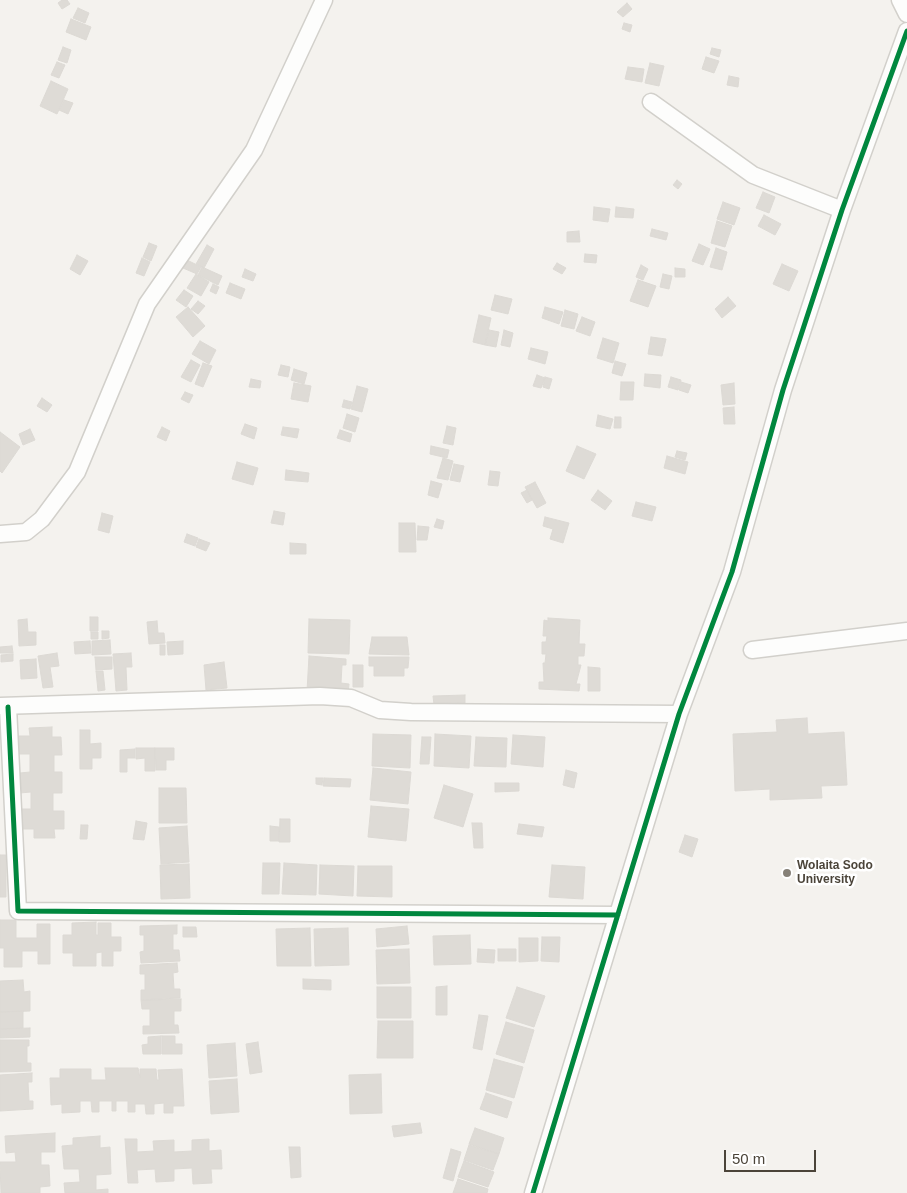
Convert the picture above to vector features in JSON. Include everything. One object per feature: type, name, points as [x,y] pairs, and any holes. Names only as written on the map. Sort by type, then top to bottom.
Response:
[{"type":"street","points":[[0,534],[26,532],[42,519],[77,472],[147,304],[254,150],[324,0]]},
{"type":"street","points":[[900,0],[907,14]]},
{"type":"street","points":[[532,1193],[679,714],[732,572],[784,390],[842,210],[907,31]]},
{"type":"street","points":[[651,102],[753,175],[842,210]]},
{"type":"street","points":[[752,650],[907,631]]},
{"type":"street","points":[[618,915],[18,910],[4,706],[320,696],[351,698],[380,710],[411,712],[679,714]]},
{"type":"building","points":[[62,0],[67,0],[70,4],[62,9],[58,3]]},
{"type":"building","points":[[627,3],[632,9],[623,17],[617,12]]},
{"type":"building","points":[[78,8],[89,13],[85,23],[73,18]]},
{"type":"building","points":[[71,19],[91,27],[86,40],[66,32]]},
{"type":"building","points":[[624,23],[632,25],[630,32],[622,29]]},
{"type":"building","points":[[63,47],[71,50],[67,63],[58,60]]},
{"type":"building","points":[[712,48],[721,50],[719,57],[710,54]]},
{"type":"building","points":[[706,57],[719,61],[714,73],[702,69]]},
{"type":"building","points":[[57,62],[65,65],[59,78],[51,75]]},
{"type":"building","points":[[650,63],[664,66],[659,86],[645,83]]},
{"type":"building","points":[[628,67],[644,69],[642,82],[625,79]]},
{"type":"building","points":[[729,76],[739,78],[738,87],[727,85]]},
{"type":"building","points":[[51,81],[68,89],[57,114],[40,106]]},
{"type":"building","points":[[64,100],[73,103],[68,114],[59,110]]},
{"type":"building","points":[[677,180],[682,184],[678,189],[673,185]]},
{"type":"building","points":[[763,192],[775,197],[769,213],[756,208]]},
{"type":"building","points":[[723,202],[740,208],[734,225],[717,219]]},
{"type":"building","points":[[594,207],[610,209],[608,222],[593,220]]},
{"type":"building","points":[[616,207],[634,209],[633,218],[615,217]]},
{"type":"building","points":[[764,215],[781,224],[775,235],[758,226]]},
{"type":"building","points":[[717,221],[732,226],[725,247],[711,243]]},
{"type":"building","points":[[652,229],[668,233],[666,240],[650,236]]},
{"type":"building","points":[[579,231],[580,242],[567,242],[567,232]]},
{"type":"building","points":[[149,243],[157,246],[151,261],[143,257]]},
{"type":"building","points":[[699,244],[710,249],[703,265],[692,261]]},
{"type":"building","points":[[207,245],[214,249],[204,268],[196,264]]},
{"type":"building","points":[[716,248],[727,252],[722,270],[710,267]]},
{"type":"building","points":[[585,254],[597,255],[596,263],[584,262]]},
{"type":"building","points":[[77,255],[88,261],[80,275],[70,269]]},
{"type":"building","points":[[142,258],[150,262],[144,276],[136,273]]},
{"type":"building","points":[[187,260],[201,267],[197,274],[183,268]]},
{"type":"building","points":[[557,263],[566,268],[562,274],[553,269]]},
{"type":"building","points":[[782,264],[798,271],[789,291],[773,284]]},
{"type":"building","points":[[641,265],[648,269],[643,280],[636,277]]},
{"type":"building","points":[[202,267],[222,276],[218,285],[198,275]]},
{"type":"building","points":[[675,268],[685,269],[685,277],[675,277]]},
{"type":"building","points":[[245,269],[256,274],[253,281],[242,277]]},
{"type":"building","points":[[196,274],[209,282],[201,296],[187,288]]},
{"type":"building","points":[[663,274],[672,276],[669,289],[660,287]]},
{"type":"building","points":[[638,280],[656,286],[648,307],[630,301]]},
{"type":"building","points":[[230,283],[245,289],[241,299],[226,293]]},
{"type":"building","points":[[213,284],[219,287],[216,294],[210,291]]},
{"type":"building","points":[[184,290],[193,296],[186,307],[176,300]]},
{"type":"building","points":[[495,295],[512,299],[508,314],[491,310]]},
{"type":"building","points":[[728,297],[736,306],[722,318],[715,309]]},
{"type":"building","points":[[198,301],[205,306],[198,314],[191,309]]},
{"type":"building","points":[[188,307],[205,326],[193,337],[176,317]]},
{"type":"building","points":[[545,307],[563,312],[559,324],[542,318]]},
{"type":"building","points":[[565,310],[578,314],[574,329],[561,326]]},
{"type":"building","points":[[479,315],[491,318],[485,345],[473,342]]},
{"type":"building","points":[[582,317],[595,322],[590,336],[576,331]]},
{"type":"building","points":[[489,330],[499,332],[496,347],[485,345]]},
{"type":"building","points":[[504,330],[513,333],[510,347],[501,345]]},
{"type":"building","points":[[651,337],[666,339],[662,356],[648,354]]},
{"type":"building","points":[[603,338],[619,343],[613,363],[597,358]]},
{"type":"building","points":[[200,341],[216,350],[209,364],[192,354]]},
{"type":"building","points":[[531,348],[548,352],[545,364],[528,359]]},
{"type":"building","points":[[191,360],[200,365],[191,382],[181,377]]},
{"type":"building","points":[[615,361],[626,364],[622,376],[612,373]]},
{"type":"building","points":[[203,363],[212,366],[203,387],[195,384]]},
{"type":"building","points":[[281,365],[290,367],[288,377],[278,375]]},
{"type":"building","points":[[294,369],[307,373],[304,384],[291,380]]},
{"type":"building","points":[[645,374],[661,375],[660,388],[644,386]]},
{"type":"building","points":[[537,375],[545,378],[541,388],[533,386]]},
{"type":"building","points":[[545,377],[552,379],[549,389],[543,387]]},
{"type":"building","points":[[671,377],[681,380],[678,390],[668,387]]},
{"type":"building","points":[[251,379],[261,381],[260,388],[249,387]]},
{"type":"building","points":[[621,382],[634,382],[633,400],[620,400]]},
{"type":"building","points":[[681,382],[691,385],[688,393],[679,390]]},
{"type":"building","points":[[294,383],[311,386],[308,402],[291,399]]},
{"type":"building","points":[[734,383],[735,404],[723,405],[721,385]]},
{"type":"building","points":[[357,386],[368,389],[362,412],[351,409]]},
{"type":"building","points":[[185,392],[193,395],[189,403],[181,399]]},
{"type":"building","points":[[42,398],[52,405],[47,412],[37,406]]},
{"type":"building","points":[[344,400],[352,402],[350,409],[342,407]]},
{"type":"building","points":[[734,407],[735,424],[724,424],[723,408]]},
{"type":"building","points":[[347,414],[359,418],[355,432],[343,428]]},
{"type":"building","points":[[598,415],[613,419],[610,429],[596,426]]},
{"type":"building","points":[[615,417],[621,417],[621,428],[614,428]]},
{"type":"building","points":[[245,424],[257,428],[254,439],[241,434]]},
{"type":"building","points":[[447,426],[456,428],[453,445],[443,443]]},
{"type":"building","points":[[162,427],[170,431],[166,441],[157,437]]},
{"type":"building","points":[[283,427],[299,429],[297,438],[281,435]]},
{"type":"building","points":[[30,429],[35,440],[23,445],[19,434]]},
{"type":"building","points":[[340,430],[352,434],[350,442],[337,438]]},
{"type":"building","points":[[0,432],[20,447],[2,473],[0,471]]},
{"type":"building","points":[[431,446],[449,450],[447,458],[430,454]]},
{"type":"building","points":[[577,446],[596,454],[584,479],[566,471]]},
{"type":"building","points":[[677,451],[687,453],[685,460],[675,457]]},
{"type":"building","points":[[667,456],[688,462],[685,474],[664,468]]},
{"type":"building","points":[[443,458],[453,461],[448,480],[437,478]]},
{"type":"building","points":[[237,462],[258,468],[253,485],[232,479]]},
{"type":"building","points":[[454,464],[464,466],[460,482],[450,480]]},
{"type":"building","points":[[286,470],[309,473],[308,482],[285,480]]},
{"type":"building","points":[[490,471],[500,472],[498,486],[488,485]]},
{"type":"building","points":[[431,481],[442,484],[438,498],[428,495]]},
{"type":"building","points":[[535,482],[546,503],[537,508],[525,487]]},
{"type":"building","points":[[527,490],[532,500],[527,503],[521,493]]},
{"type":"building","points":[[598,490],[612,501],[605,510],[591,500]]},
{"type":"building","points":[[636,502],[656,507],[652,521],[632,516]]},
{"type":"building","points":[[274,511],[285,513],[283,525],[271,523]]},
{"type":"building","points":[[102,513],[113,516],[109,533],[98,530]]},
{"type":"building","points":[[545,517],[569,523],[563,543],[550,539],[553,529],[543,526]]},
{"type":"building","points":[[437,519],[444,521],[442,529],[434,527]]},
{"type":"building","points":[[399,523],[415,523],[416,552],[399,552]]},
{"type":"building","points":[[418,526],[429,527],[427,540],[417,540]]},
{"type":"building","points":[[187,534],[198,538],[195,546],[184,542]]},
{"type":"building","points":[[199,539],[210,543],[206,551],[196,547]]},
{"type":"building","points":[[290,543],[306,544],[306,554],[290,554]]},
{"type":"building","points":[[90,617],[98,617],[98,631],[90,631]]},
{"type":"building","points":[[548,618],[580,620],[579,644],[585,644],[584,656],[578,656],[578,665],[581,665],[576,684],[580,684],[579,691],[539,689],[539,682],[544,682],[543,663],[545,663],[546,654],[542,654],[542,642],[546,642],[547,636],[543,636],[544,620],[548,621]]},
{"type":"building","points":[[27,619],[28,632],[36,632],[36,645],[19,646],[18,620]]},
{"type":"building","points":[[309,619],[350,620],[349,654],[308,653]]},
{"type":"building","points":[[157,621],[158,633],[164,633],[165,643],[149,644],[147,622]]},
{"type":"building","points":[[102,631],[109,631],[109,638],[102,639]]},
{"type":"building","points":[[91,632],[98,632],[98,639],[91,639]]},
{"type":"building","points":[[372,637],[407,637],[409,655],[369,654]]},
{"type":"building","points":[[110,640],[111,654],[92,655],[92,641]]},
{"type":"building","points":[[90,641],[91,653],[75,654],[74,642]]},
{"type":"building","points":[[183,641],[183,654],[168,655],[167,642]]},
{"type":"building","points":[[160,645],[165,645],[165,655],[160,655]]},
{"type":"building","points":[[12,646],[13,653],[0,653],[0,647]]},
{"type":"building","points":[[57,653],[59,666],[50,667],[53,687],[43,688],[38,656]]},
{"type":"building","points":[[131,653],[132,667],[126,667],[127,690],[116,691],[113,654]]},
{"type":"building","points":[[13,654],[13,661],[1,662],[1,655]]},
{"type":"building","points":[[309,656],[346,659],[346,665],[342,665],[341,683],[349,684],[348,694],[307,691]]},
{"type":"building","points":[[95,657],[112,657],[112,669],[96,670]]},
{"type":"building","points":[[369,657],[409,657],[408,668],[404,668],[404,676],[374,676],[374,666],[369,666]]},
{"type":"building","points":[[36,659],[37,678],[21,679],[20,660]]},
{"type":"building","points":[[224,662],[227,688],[206,690],[204,665]]},
{"type":"building","points":[[353,665],[363,665],[363,687],[353,687]]},
{"type":"building","points":[[588,667],[600,668],[600,691],[588,691]]},
{"type":"building","points":[[96,671],[103,671],[105,690],[98,691]]},
{"type":"building","points":[[465,695],[465,703],[434,705],[433,696]]},
{"type":"building","points":[[807,718],[808,734],[844,732],[847,785],[821,786],[822,798],[770,800],[770,789],[735,791],[733,734],[777,732],[776,720]]},
{"type":"building","points":[[52,727],[52,737],[61,737],[62,755],[54,755],[54,772],[62,772],[62,793],[53,793],[53,811],[64,811],[64,829],[54,829],[55,838],[34,838],[34,829],[22,829],[21,809],[31,809],[31,792],[20,793],[20,773],[30,772],[30,754],[18,754],[17,736],[30,736],[29,728]]},
{"type":"building","points":[[80,730],[90,730],[90,744],[101,743],[101,758],[92,758],[92,769],[80,769]]},
{"type":"building","points":[[373,734],[411,735],[410,768],[372,766]]},
{"type":"building","points":[[435,734],[471,736],[469,768],[434,766]]},
{"type":"building","points":[[513,735],[545,737],[543,767],[511,764]]},
{"type":"building","points":[[422,737],[431,737],[429,764],[420,764]]},
{"type":"building","points":[[476,737],[507,738],[506,767],[474,766]]},
{"type":"building","points":[[136,748],[155,748],[155,771],[145,771],[145,758],[136,759]]},
{"type":"building","points":[[155,748],[174,748],[174,760],[166,760],[166,770],[156,770]]},
{"type":"building","points":[[135,749],[135,758],[127,758],[127,772],[120,772],[120,750]]},
{"type":"building","points":[[373,768],[411,772],[408,804],[370,800]]},
{"type":"building","points":[[566,770],[577,773],[574,788],[563,785]]},
{"type":"building","points":[[316,778],[323,778],[322,785],[316,784]]},
{"type":"building","points":[[324,778],[351,779],[350,787],[323,786]]},
{"type":"building","points":[[495,783],[519,783],[519,791],[495,792]]},
{"type":"building","points":[[444,785],[473,794],[463,827],[434,818]]},
{"type":"building","points":[[159,788],[186,788],[187,823],[159,823]]},
{"type":"building","points":[[371,806],[409,809],[406,841],[368,837]]},
{"type":"building","points":[[280,819],[290,819],[290,842],[279,842]]},
{"type":"building","points":[[136,821],[147,823],[144,840],[133,839]]},
{"type":"building","points":[[472,823],[482,823],[483,848],[474,848]]},
{"type":"building","points":[[519,824],[544,827],[542,837],[517,834]]},
{"type":"building","points":[[81,825],[88,825],[87,839],[80,839]]},
{"type":"building","points":[[187,826],[189,862],[161,864],[159,828]]},
{"type":"building","points":[[270,826],[279,827],[279,841],[270,841]]},
{"type":"building","points":[[685,835],[698,839],[692,857],[679,852]]},
{"type":"building","points":[[0,855],[6,855],[6,897],[0,897]]},
{"type":"building","points":[[263,863],[280,863],[279,894],[262,894]]},
{"type":"building","points":[[284,863],[317,865],[316,895],[282,894]]},
{"type":"building","points":[[189,864],[190,898],[161,899],[160,865]]},
{"type":"building","points":[[320,865],[354,866],[353,896],[319,894]]},
{"type":"building","points":[[552,865],[585,867],[583,899],[549,897]]},
{"type":"building","points":[[358,866],[392,866],[392,897],[357,896]]},
{"type":"building","points":[[0,920],[16,920],[16,938],[37,938],[37,924],[50,924],[50,964],[38,964],[38,951],[22,951],[22,967],[4,967],[4,948],[0,948]]},
{"type":"building","points":[[96,922],[96,935],[98,935],[98,923],[111,923],[111,937],[121,937],[121,951],[113,951],[113,966],[102,966],[102,952],[96,953],[96,966],[73,966],[73,953],[63,953],[63,935],[72,935],[72,923]]},
{"type":"building","points":[[177,925],[177,934],[173,934],[173,950],[179,950],[180,961],[141,963],[140,952],[144,951],[144,935],[140,935],[140,926]]},
{"type":"building","points":[[407,926],[409,944],[377,947],[376,929]]},
{"type":"building","points":[[183,927],[196,927],[197,937],[183,937]]},
{"type":"building","points":[[310,928],[311,966],[277,966],[276,929]]},
{"type":"building","points":[[348,928],[349,965],[315,966],[314,929]]},
{"type":"building","points":[[470,935],[471,964],[434,965],[433,936]]},
{"type":"building","points":[[542,937],[560,937],[559,962],[541,961]]},
{"type":"building","points":[[519,938],[538,938],[538,961],[519,962]]},
{"type":"building","points":[[409,949],[410,983],[377,984],[376,950]]},
{"type":"building","points":[[478,949],[495,950],[494,963],[477,962]]},
{"type":"building","points":[[498,949],[516,949],[516,961],[498,961]]},
{"type":"building","points":[[177,963],[178,972],[173,973],[174,989],[180,989],[180,998],[141,1000],[141,990],[145,990],[145,974],[140,974],[140,965]]},
{"type":"building","points":[[303,979],[331,980],[331,990],[303,989]]},
{"type":"building","points":[[23,980],[24,992],[30,991],[30,1011],[0,1012],[0,981]]},
{"type":"building","points":[[447,986],[447,1015],[436,1015],[436,987]]},
{"type":"building","points":[[377,987],[411,987],[411,1018],[377,1018]]},
{"type":"building","points":[[517,987],[545,996],[534,1027],[506,1018]]},
{"type":"building","points":[[181,999],[181,1011],[174,1011],[174,1025],[178,1025],[179,1033],[143,1034],[143,1026],[150,1026],[150,1009],[142,1009],[141,1000]]},
{"type":"building","points":[[23,1011],[23,1028],[0,1029],[0,1012]]},
{"type":"building","points":[[479,1015],[488,1016],[482,1050],[473,1048]]},
{"type":"building","points":[[378,1021],[413,1021],[413,1058],[377,1058]]},
{"type":"building","points":[[506,1022],[534,1030],[524,1063],[496,1054]]},
{"type":"building","points":[[30,1028],[30,1037],[0,1038],[0,1029]]},
{"type":"building","points":[[161,1036],[161,1054],[143,1054],[142,1045],[148,1044],[148,1037]]},
{"type":"building","points":[[162,1036],[175,1036],[175,1044],[182,1044],[182,1054],[162,1054]]},
{"type":"building","points":[[0,1040],[29,1040],[27,1063],[31,1063],[31,1071],[0,1072]]},
{"type":"building","points":[[258,1042],[262,1072],[250,1074],[246,1044]]},
{"type":"building","points":[[235,1043],[237,1076],[209,1078],[207,1045]]},
{"type":"building","points":[[494,1059],[523,1067],[514,1098],[486,1090]]},
{"type":"building","points":[[105,1068],[138,1068],[140,1078],[140,1069],[156,1069],[157,1080],[159,1080],[158,1070],[182,1069],[184,1106],[173,1106],[173,1113],[164,1113],[164,1103],[154,1104],[154,1114],[146,1114],[145,1104],[135,1104],[135,1112],[128,1112],[128,1101],[116,1101],[116,1111],[112,1111],[112,1101],[99,1101],[99,1112],[92,1112],[91,1101],[80,1101],[80,1112],[62,1113],[62,1104],[51,1105],[50,1078],[60,1078],[60,1069],[91,1069],[91,1080],[106,1080]]},
{"type":"building","points":[[32,1073],[32,1082],[28,1082],[29,1101],[33,1101],[33,1109],[0,1111],[0,1075]]},
{"type":"building","points":[[381,1074],[382,1113],[350,1114],[349,1075]]},
{"type":"building","points":[[237,1079],[239,1112],[211,1114],[209,1081]]},
{"type":"building","points":[[486,1093],[512,1102],[507,1118],[480,1109]]},
{"type":"building","points":[[420,1123],[422,1133],[394,1137],[392,1126]]},
{"type":"building","points":[[475,1128],[504,1138],[499,1154],[469,1144]]},
{"type":"building","points":[[55,1133],[55,1152],[41,1152],[41,1165],[49,1165],[50,1186],[40,1187],[40,1193],[1,1193],[0,1162],[16,1162],[15,1152],[6,1153],[5,1136]]},
{"type":"building","points":[[100,1136],[100,1148],[110,1147],[111,1174],[96,1175],[96,1190],[108,1189],[108,1193],[65,1193],[64,1183],[80,1182],[79,1169],[64,1169],[62,1146],[73,1145],[73,1138]]},
{"type":"building","points":[[125,1139],[137,1139],[137,1152],[154,1151],[153,1141],[174,1140],[174,1152],[192,1151],[192,1140],[209,1139],[209,1151],[221,1150],[222,1169],[211,1169],[212,1183],[193,1184],[192,1168],[174,1169],[174,1181],[156,1182],[155,1169],[137,1170],[138,1183],[128,1183]]},
{"type":"building","points":[[469,1145],[499,1154],[493,1170],[464,1160]]},
{"type":"building","points":[[289,1147],[300,1147],[301,1177],[291,1178]]},
{"type":"building","points":[[451,1149],[461,1152],[453,1181],[443,1178]]},
{"type":"building","points":[[464,1161],[494,1172],[488,1187],[458,1177]]},
{"type":"building","points":[[458,1179],[488,1189],[487,1193],[453,1193]]},
{"type":"cycle path","points":[[533,1193],[679,714],[732,572],[783,390],[842,210],[907,31]]},
{"type":"cycle path","points":[[8,707],[18,911],[618,915]]},
{"type":"place","name":"Wolaita Sodo University","points":[[787,873]]}]
